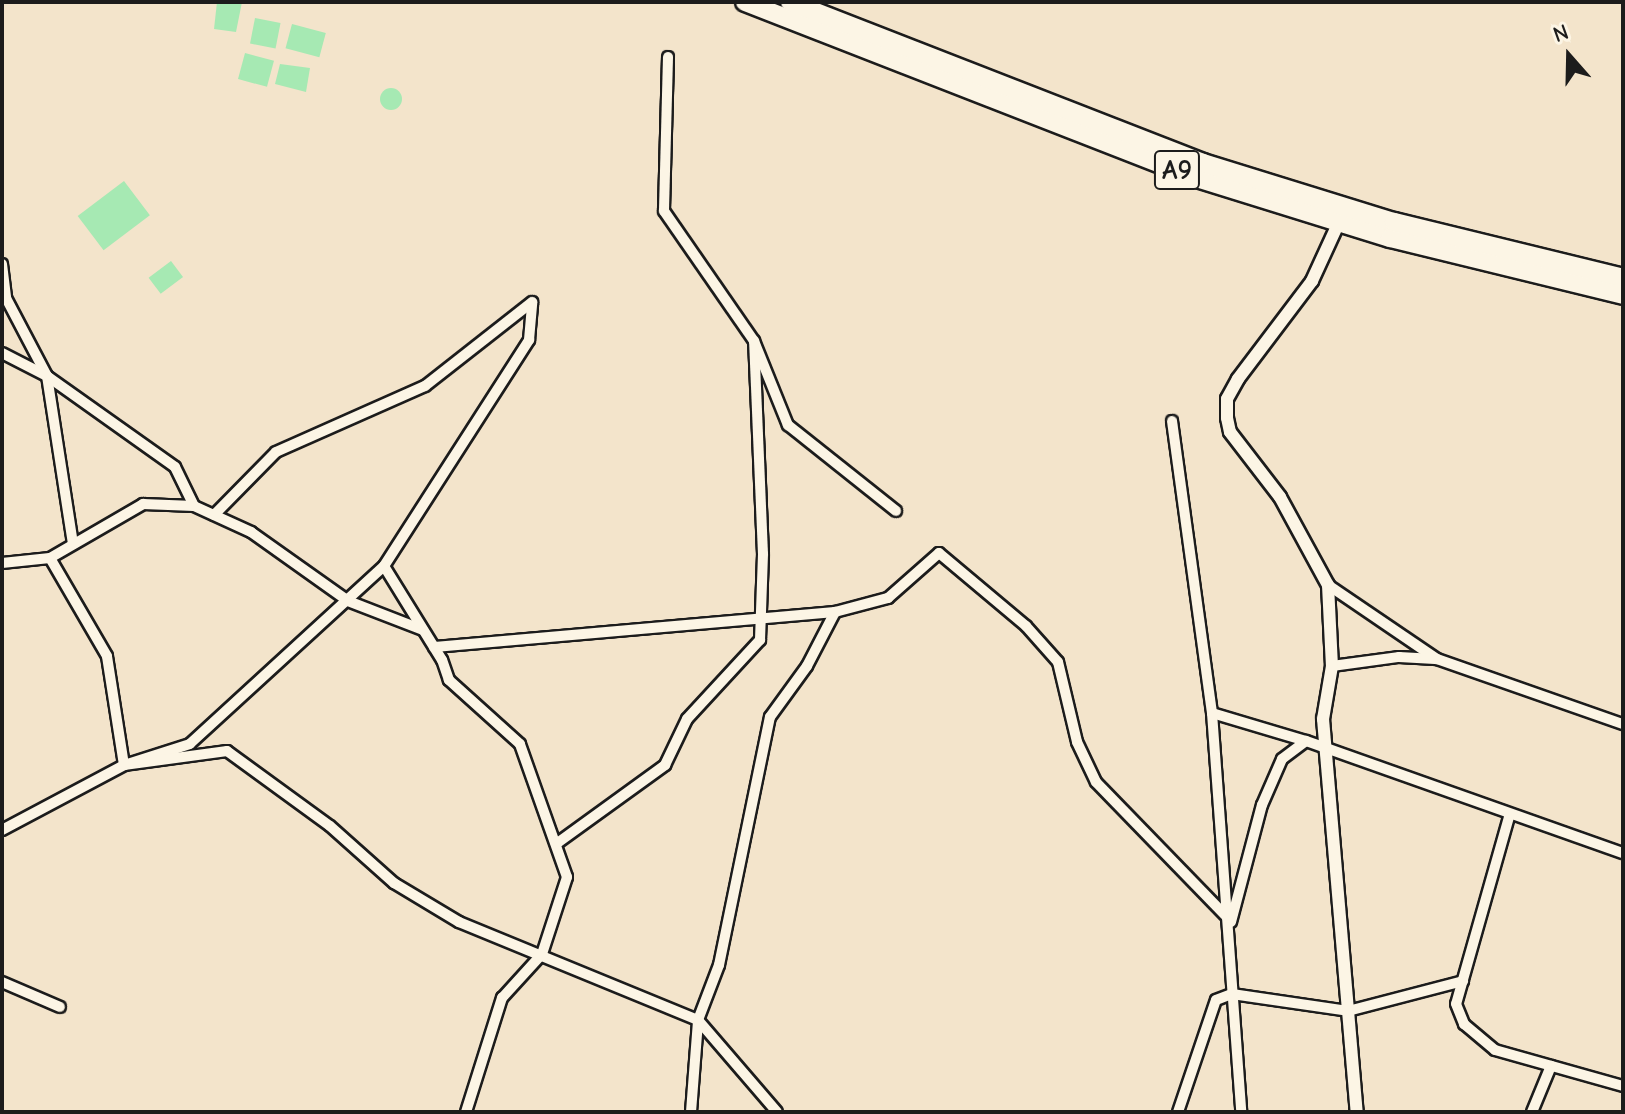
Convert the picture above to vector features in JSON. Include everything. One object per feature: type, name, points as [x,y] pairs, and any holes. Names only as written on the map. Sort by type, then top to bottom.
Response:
[{"type":"highway","name":"A9","points":[[745,2],[1197,178],[1339,222],[1623,295]]},
{"type":"highway","name":"A9","points":[[790,2],[1203,163],[1394,222],[1623,278]]},
{"type":"street","points":[[668,57],[664,211],[754,341],[788,425],[896,511]]},
{"type":"street","points":[[1339,222],[1312,281],[1238,379],[1227,399],[1227,418],[1230,432],[1280,497],[1328,585],[1332,666],[1323,719],[1357,1112]]},
{"type":"street","points":[[2,264],[6,298],[47,376],[73,544]]},
{"type":"street","points":[[2,830],[124,765],[190,744],[384,566],[529,340],[532,302],[425,386],[276,452],[214,515]]},
{"type":"street","points":[[556,844],[665,765],[687,719],[760,640],[763,554],[754,341]]},
{"type":"street","points":[[2,353],[47,376],[175,467],[194,506]]},
{"type":"street","points":[[1172,421],[1212,713],[1241,1112]]},
{"type":"street","points":[[2,563],[50,558],[143,504],[194,506],[251,532],[348,601],[423,630]]},
{"type":"street","points":[[434,647],[835,612],[888,598],[945,553],[1058,662],[1077,742],[1096,782],[1228,923]]},
{"type":"street","points":[[50,558],[107,656],[124,765]]},
{"type":"street","points":[[384,566],[434,647],[449,680],[520,744],[567,877],[542,954],[502,998],[466,1112]]},
{"type":"street","points":[[1328,585],[1437,659],[1623,724]]},
{"type":"street","points":[[691,1112],[698,1020],[719,965],[770,717],[807,666],[835,612]]},
{"type":"street","points":[[1332,666],[1381,658],[1437,659]]},
{"type":"street","points":[[1212,713],[1306,741],[1509,817],[1623,853]]},
{"type":"street","points":[[1228,923],[1262,805],[1282,759],[1306,741]]},
{"type":"street","points":[[124,765],[227,751],[330,826],[394,883],[459,922],[698,1020],[777,1112]]},
{"type":"street","points":[[1509,817],[1456,1004],[1473,1036],[1495,1050],[1623,1086]]},
{"type":"street","points":[[1178,1112],[1209,1009],[1232,994],[1348,1011],[1463,981]]},
{"type":"street","points":[[2,982],[60,1007]]},
{"type":"street","points":[[1532,1112],[1551,1066]]},
{"type":"green space","points":[[217,2],[242,2],[236,32],[214,29]]},
{"type":"green space","points":[[255,18],[281,23],[276,48],[250,44]]},
{"type":"green space","points":[[292,24],[326,33],[319,57],[286,48]]},
{"type":"green space","points":[[245,53],[274,61],[267,87],[238,79]]},
{"type":"green space","points":[[280,64],[310,68],[306,92],[275,84]]},
{"type":"green space","points":[[387,88],[395,88],[402,99],[395,110],[387,110],[380,103],[380,95]]},
{"type":"green space","points":[[124,181],[150,215],[104,250],[78,216]]},
{"type":"green space","points":[[171,261],[183,277],[161,294],[149,278]]}]
